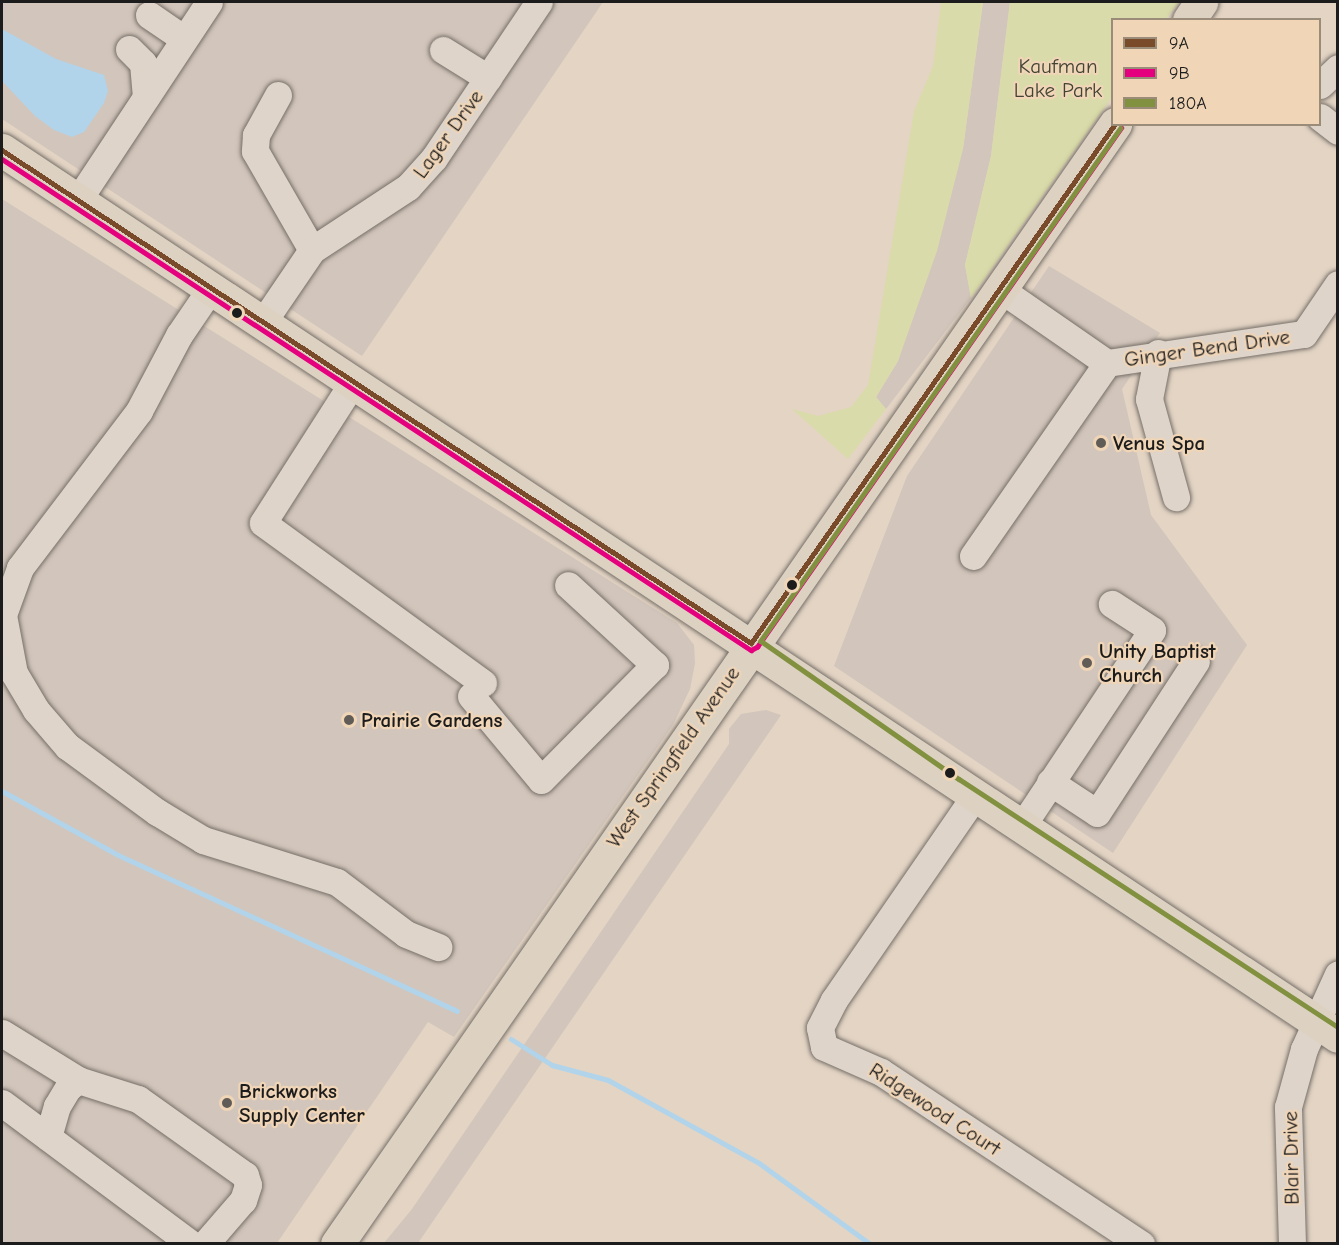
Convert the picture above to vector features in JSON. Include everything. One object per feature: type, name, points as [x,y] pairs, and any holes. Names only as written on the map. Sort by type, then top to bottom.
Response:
[{"type":"main road","name":"West Springfield Avenue","points":[[338,1244],[752,644],[1114,126]]},
{"type":"main road","points":[[2,150],[752,644],[974,797],[1022,826],[1326,1028]]},
{"type":"street","points":[[78,200],[209,2]]},
{"type":"street","name":"Lager Drive","points":[[263,322],[312,250],[408,188],[434,158],[539,2]]},
{"type":"street","points":[[149,15],[184,39]]},
{"type":"street","points":[[129,49],[142,63],[146,97]]},
{"type":"street","points":[[443,50],[488,78]]},
{"type":"street","points":[[1321,84],[1338,68]]},
{"type":"street","points":[[278,95],[256,135],[255,151],[312,250]]},
{"type":"street","points":[[1321,118],[1338,131]]},
{"type":"street","name":"Ginger Bend Drive","points":[[1000,289],[1107,363],[1158,353],[1304,334],[1338,284]]},
{"type":"street","points":[[211,288],[179,335],[139,411],[11,561],[3,615],[14,673],[36,710],[67,746],[203,840],[337,882],[406,934],[438,947]]},
{"type":"street","points":[[1158,353],[1149,399],[1176,497]]},
{"type":"street","points":[[973,556],[1107,363]]},
{"type":"street","points":[[353,382],[263,523],[477,689],[541,780],[656,665],[568,585]]},
{"type":"street","points":[[1022,826],[1152,630],[1112,604]]},
{"type":"street","points":[[1050,782],[1097,813],[1196,661]]},
{"type":"street","name":"Ridgewood Court","points":[[974,797],[834,1000],[820,1028],[824,1047],[881,1072],[1141,1244]]},
{"type":"street","name":"Blair Drive","points":[[1292,1244],[1287,1116],[1326,1028],[1338,974]]},
{"type":"street","points":[[2,1033],[78,1080],[138,1099],[245,1175],[249,1185],[243,1200],[205,1244]]},
{"type":"street","points":[[48,1137],[57,1106],[68,1088],[78,1080]]},
{"type":"street","points":[[2,1103],[191,1244]]},
{"type":"shaded area","points":[[2,2],[603,2],[362,356],[2,119]]},
{"type":"shaded area","points":[[983,2],[1010,2],[991,156],[965,265],[971,298],[886,409],[876,397],[898,361],[963,148]]},
{"type":"shaded area","points":[[2,199],[677,623],[694,645],[695,663],[690,689],[673,725],[454,1037],[428,1022],[277,1243],[2,1243]]},
{"type":"shaded area","points":[[1049,266],[1160,333],[1122,389],[1151,515],[1247,645],[1113,853],[834,666],[907,476]]},
{"type":"shaded area","points":[[766,710],[781,715],[418,1243],[384,1243],[412,1209],[729,744],[729,729],[741,714]]},
{"type":"green space","points":[[941,2],[983,2],[963,149],[937,251],[898,361],[876,397],[886,409],[848,459],[792,409],[818,416],[851,407],[868,385],[914,111],[933,66]]},
{"type":"green space","name":"Kaufman Lake Park","points":[[1010,2],[1179,2],[1167,18],[1111,18],[1111,98],[971,298],[965,265],[991,156]]},
{"type":"water","points":[[2,29],[56,59],[104,75],[108,91],[104,103],[84,132],[72,137],[54,130],[35,116],[2,81]]},
{"type":"waterway","points":[[2,791],[118,855],[457,1011]]},
{"type":"waterway","points":[[511,1039],[552,1065],[608,1080],[759,1163],[870,1244]]},
{"type":"transit line","name":"9A","points":[[2,150],[751,643],[1114,126]]},
{"type":"transit line","name":"9B","points":[[2,159],[751,650],[757,647],[1121,128]]},
{"type":"transit line","name":"180A","points":[[1121,128],[761,641],[959,779],[1338,1027]]},
{"type":"place","name":"Venus Spa","points":[[1101,443]]},
{"type":"place","name":"Unity Baptist Church","points":[[1087,663]]},
{"type":"place","name":"Prairie Gardens","points":[[349,720]]},
{"type":"place","name":"Brickworks Supply Center","points":[[227,1103]]}]
